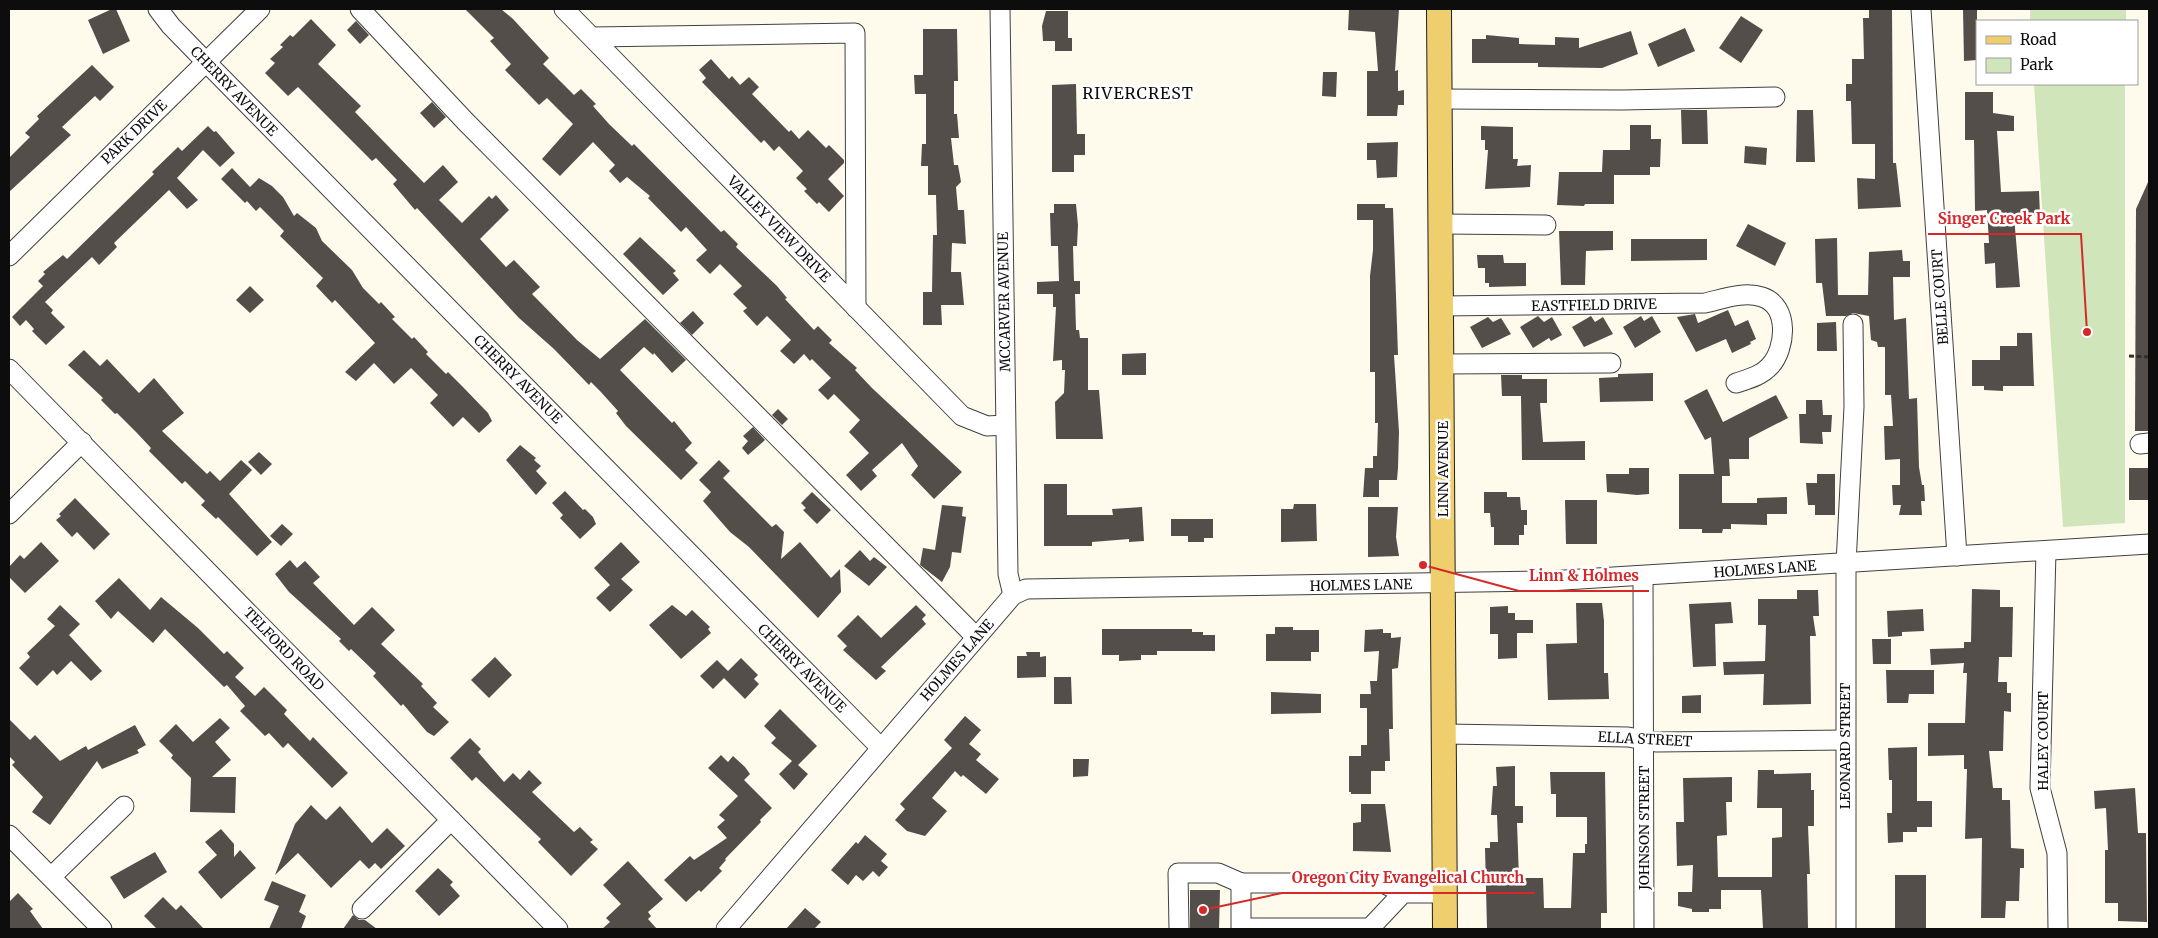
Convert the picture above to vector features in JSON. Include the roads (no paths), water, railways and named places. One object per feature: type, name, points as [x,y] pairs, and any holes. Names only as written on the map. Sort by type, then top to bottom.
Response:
[{"type":"main road","name":"LINN AVENUE","points":[[1439,9],[1443,364],[1445,929]]},
{"type":"street","name":"CHERRY AVENUE","points":[[158,9],[171,26],[206,62],[881,748]]},
{"type":"street","name":"PARK DRIVE","points":[[9,256],[260,9]]},
{"type":"street","points":[[360,9],[465,121],[976,637]]},
{"type":"street","name":"VALLEY VIEW DRIVE","points":[[564,9],[962,416],[987,426],[1005,425]]},
{"type":"street","name":"MCCARVER AVENUE","points":[[1000,9],[1008,574],[1013,595]]},
{"type":"street","name":"BELLE COURT","points":[[1921,9],[1957,556]]},
{"type":"street","points":[[592,37],[856,33],[856,308]]},
{"type":"street","points":[[1440,99],[1631,100],[1775,97]]},
{"type":"street","points":[[1441,224],[1546,225]]},
{"type":"street","name":"EASTFIELD DRIVE","points":[[1442,306],[1705,303],[1745,289],[1764,297],[1777,308],[1783,330],[1780,351],[1770,366],[1758,376],[1736,383]]},
{"type":"street","name":"LEONARD STREET","points":[[1846,929],[1846,564],[1853,416],[1853,324]]},
{"type":"street","points":[[1443,364],[1611,363]]},
{"type":"street","name":"TELFORD ROAD","points":[[9,369],[451,820],[550,927]]},
{"type":"street","points":[[9,514],[82,442]]},
{"type":"street","name":"HOLMES LANE","points":[[726,929],[1013,595],[1026,589],[1444,584],[1643,577],[2149,544]]},
{"type":"street","name":"HALEY COURT","points":[[2046,551],[2040,788],[2057,853],[2058,929]]},
{"type":"street","name":"JOHNSON STREET","points":[[1643,577],[1644,929]]},
{"type":"street","name":"ELLA STREET","points":[[1444,734],[1628,737],[1656,742],[1845,740]]},
{"type":"street","points":[[51,877],[124,806]]},
{"type":"street","points":[[362,909],[451,820]]},
{"type":"street","points":[[9,835],[102,929]]},
{"type":"street","points":[[1179,929],[1178,874],[1218,874],[1241,883],[1384,883],[1403,894],[1445,894]]},
{"type":"street","points":[[1241,883],[1241,928],[1370,928],[1403,894]]},
{"type":"place","name":"Singer Creek Park","points":[[2087,332]]},
{"type":"place","name":"Linn & Holmes","points":[[1423,565]]},
{"type":"place","name":"Oregon City Evangelical Church","points":[[1203,910]]},
{"type":"district","name":"RIVERCREST","points":[[1138,93]]}]
